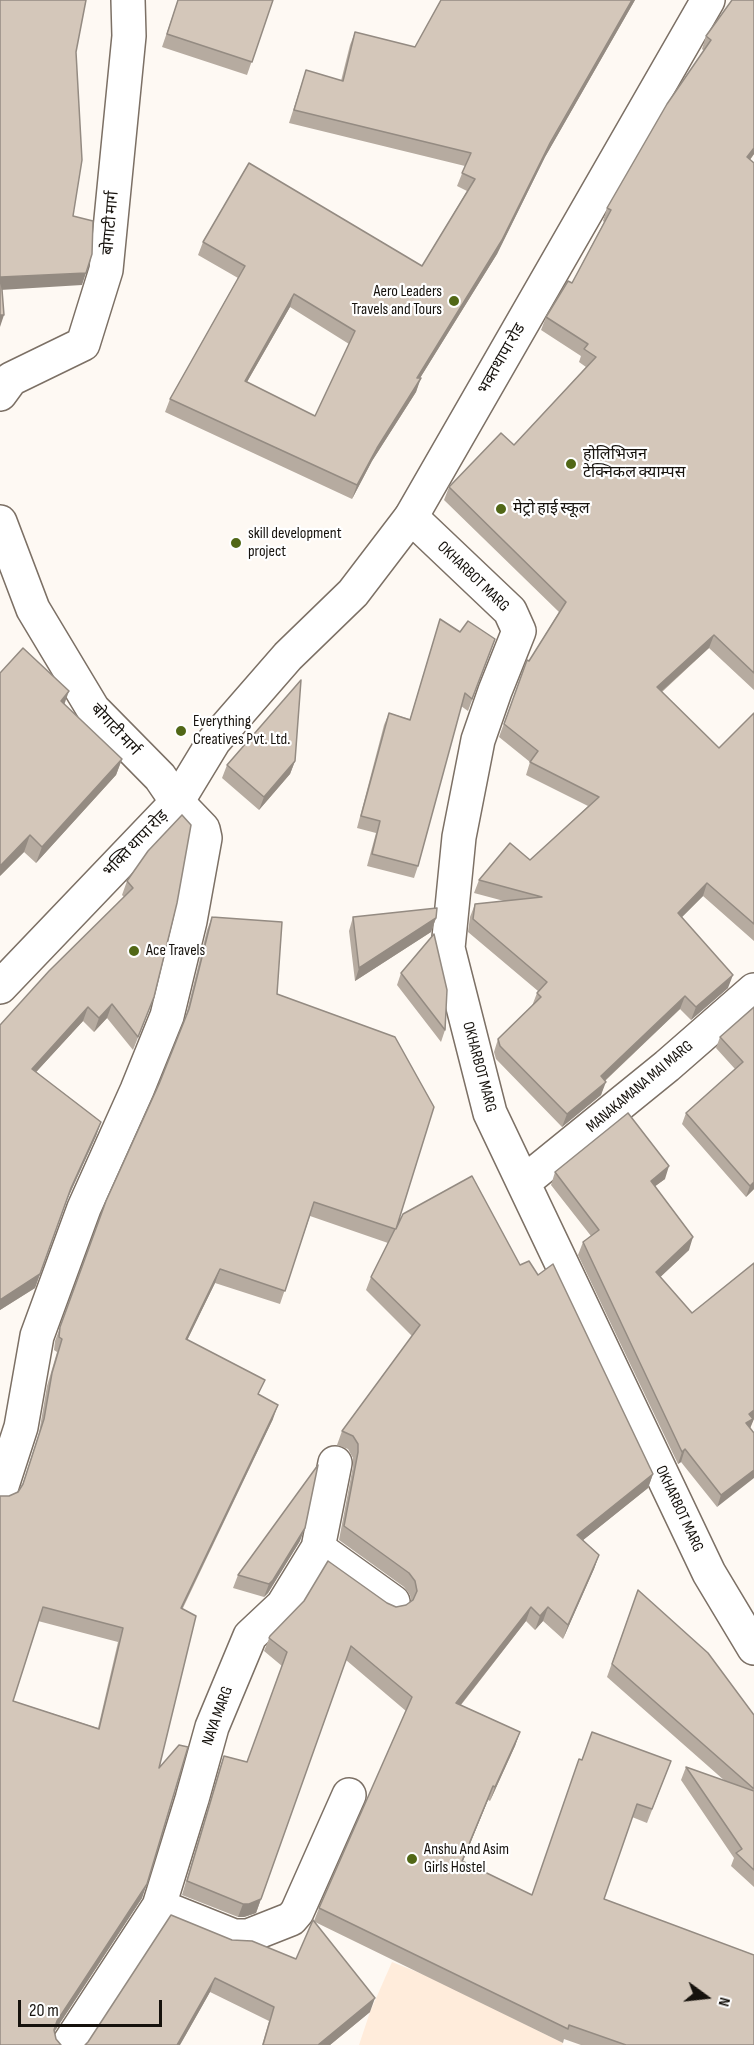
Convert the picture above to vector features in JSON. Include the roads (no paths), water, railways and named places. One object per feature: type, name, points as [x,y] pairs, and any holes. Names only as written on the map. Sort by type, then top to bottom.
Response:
[{"type":"street","name":"बोगाटी मार्ग","points":[[0,394],[11,379],[83,344],[106,270],[129,36],[128,0]]},
{"type":"street","name":"भक्तथापा रोड","points":[[259,690],[288,656],[353,593],[411,517],[708,0]]},
{"type":"street","name":"OKHARBOT MARG","points":[[411,517],[510,611],[519,631],[478,740],[459,837],[448,948],[490,1113],[709,1573],[754,1648]]},
{"type":"street","name":"बोगाटी मार्ग","points":[[0,522],[33,609],[93,709],[160,777],[177,802],[203,829],[205,838],[190,921],[167,1016],[138,1090],[84,1208],[37,1336],[21,1427],[0,1492]]},
{"type":"street","name":"भक्ति थापा रोड़","points":[[0,987],[177,802],[214,741],[259,690]]},
{"type":"street","name":"MANAKAMANA MAI MARG","points":[[524,1182],[667,1066],[754,990]]},
{"type":"street","name":"NAYA MARG","points":[[68,2045],[159,1906],[212,1726],[250,1636],[283,1605],[318,1548],[336,1462]]},
{"type":"street","points":[[318,1548],[393,1602]]},
{"type":"street","points":[[159,1906],[234,1936],[248,1936],[291,1919],[297,1912],[349,1795]]},
{"type":"place","name":"Aero Leaders Travels and Tours","points":[[454,301]]},
{"type":"place","name":"होलिभिजन टेक्निकल क्याम्पस","points":[[571,464]]},
{"type":"place","name":"मेट्रो हाई स्कूल","points":[[501,509]]},
{"type":"place","name":"skill development project","points":[[236,543]]},
{"type":"place","name":"Everything Creatives Pvt. Ltd.","points":[[181,731]]},
{"type":"place","name":"Ace Travels","points":[[134,951]]},
{"type":"place","name":"Anshu And Asim Girls Hostel","points":[[412,1859]]}]
